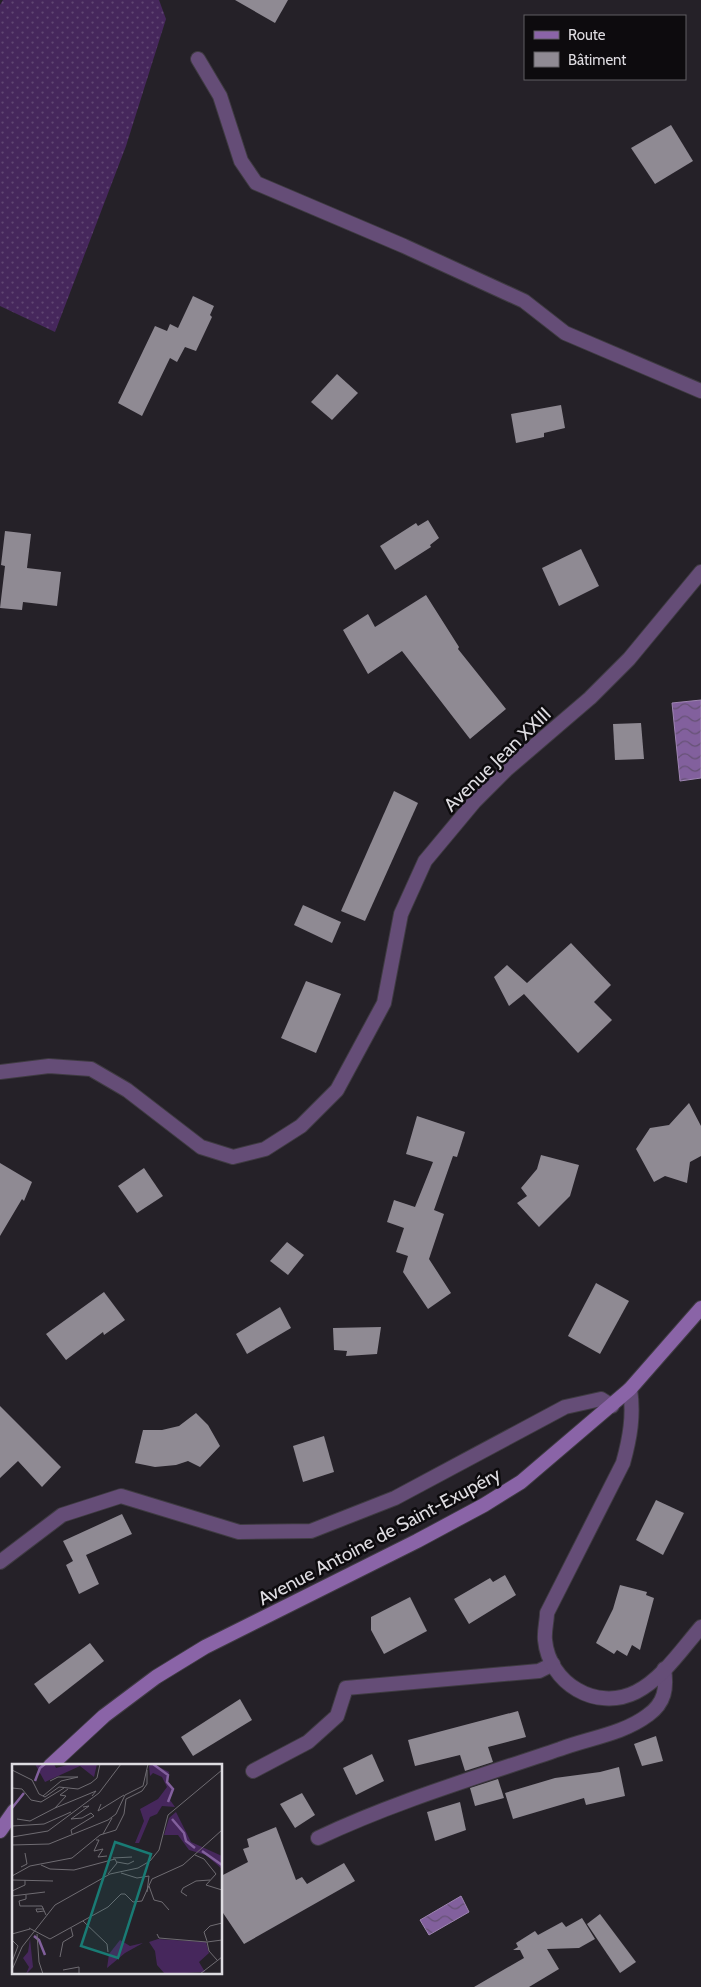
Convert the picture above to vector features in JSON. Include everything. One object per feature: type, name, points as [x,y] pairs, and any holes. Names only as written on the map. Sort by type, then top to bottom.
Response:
[{"type":"main road","name":"Avenue Antoine de Saint-Exupéry","points":[[52,1764],[104,1716],[156,1677],[205,1647],[484,1505],[521,1482],[630,1389],[701,1308]]},
{"type":"main road","points":[[0,1831],[12,1814]]},
{"type":"street","points":[[198,59],[220,96],[242,161],[256,183],[404,246],[524,301],[565,334],[701,390]]},
{"type":"street","name":"Avenue Jean XXIII","points":[[0,1072],[49,1066],[91,1069],[127,1090],[201,1147],[233,1158],[265,1149],[301,1126],[337,1090],[384,1003],[401,914],[425,861],[474,801],[506,770],[590,698],[630,659],[701,572]]},
{"type":"street","points":[[630,1389],[632,1405],[630,1441],[623,1463],[547,1613],[545,1639],[553,1664],[568,1684],[585,1695],[622,1698],[637,1691],[664,1669],[701,1627]]},
{"type":"street","points":[[0,1562],[62,1515],[120,1496],[239,1532],[311,1531],[394,1498],[565,1407],[601,1399],[612,1406]]},
{"type":"street","points":[[253,1771],[308,1742],[337,1716],[346,1688],[538,1671],[553,1664]]},
{"type":"street","points":[[318,1838],[379,1810],[585,1740],[620,1731],[648,1715],[664,1700],[666,1683],[664,1669]]},
{"type":"shaded area","points":[[3,0],[159,0],[166,19],[126,146],[55,332],[0,306],[0,5]]},
{"type":"water","points":[[701,700],[701,778],[680,781],[672,703]]},
{"type":"water","points":[[461,1896],[469,1912],[429,1935],[420,1920]]},
{"type":"building","points":[[235,0],[288,0],[275,23]]},
{"type":"building","points":[[671,125],[693,161],[655,184],[631,148]]},
{"type":"building","points":[[193,296],[214,306],[210,315],[212,317],[196,351],[185,347],[177,362],[170,358],[142,416],[118,403],[155,326],[167,331],[170,324],[178,328]]},
{"type":"building","points":[[337,374],[358,393],[332,420],[311,402]]},
{"type":"building","points":[[561,405],[565,428],[544,433],[544,437],[516,443],[511,414]]},
{"type":"building","points":[[428,520],[439,538],[430,545],[431,547],[395,570],[380,546],[416,523],[418,526]]},
{"type":"building","points":[[5,531],[31,534],[27,568],[61,572],[57,606],[23,602],[22,610],[0,608],[5,566],[1,565]]},
{"type":"building","points":[[581,549],[599,586],[559,606],[542,568]]},
{"type":"building","points":[[426,595],[459,647],[458,649],[506,709],[470,739],[402,651],[368,674],[343,630],[368,614],[375,627]]},
{"type":"building","points":[[641,723],[644,759],[615,760],[613,724]]},
{"type":"building","points":[[394,791],[418,803],[365,921],[341,911]]},
{"type":"building","points":[[303,905],[341,922],[332,943],[294,925]]},
{"type":"building","points":[[571,943],[611,985],[594,1002],[612,1020],[578,1053],[524,994],[509,1006],[494,977],[507,965],[527,983]]},
{"type":"building","points":[[306,981],[341,994],[316,1053],[281,1038]]},
{"type":"building","points":[[689,1103],[701,1126],[701,1156],[690,1162],[687,1183],[665,1176],[654,1182],[636,1149],[650,1128],[669,1125]]},
{"type":"building","points":[[417,1116],[465,1132],[457,1157],[453,1156],[434,1210],[444,1214],[429,1259],[451,1293],[428,1309],[403,1272],[408,1256],[396,1252],[404,1228],[387,1222],[394,1200],[415,1207],[433,1162],[406,1154]]},
{"type":"building","points":[[541,1155],[579,1165],[570,1196],[539,1227],[517,1203],[527,1196],[521,1188],[537,1169]]},
{"type":"building","points":[[0,1163],[32,1182],[24,1201],[22,1199],[0,1236]]},
{"type":"building","points":[[144,1168],[163,1196],[137,1213],[118,1186]]},
{"type":"building","points":[[287,1242],[304,1255],[288,1275],[270,1261]]},
{"type":"building","points":[[596,1283],[629,1301],[600,1354],[568,1336]]},
{"type":"building","points":[[104,1292],[125,1320],[104,1335],[103,1332],[66,1360],[46,1334]]},
{"type":"building","points":[[280,1307],[291,1328],[247,1354],[236,1334]]},
{"type":"building","points":[[381,1327],[377,1354],[346,1356],[347,1351],[334,1350],[333,1328]]},
{"type":"building","points":[[0,1406],[61,1467],[42,1487],[18,1461],[0,1478]]},
{"type":"building","points":[[196,1413],[208,1425],[220,1446],[200,1467],[188,1461],[176,1465],[155,1467],[135,1463],[143,1430],[162,1430],[179,1426]]},
{"type":"building","points":[[324,1436],[334,1472],[303,1482],[293,1446]]},
{"type":"building","points":[[656,1500],[684,1513],[663,1555],[636,1540]]},
{"type":"building","points":[[122,1514],[132,1534],[86,1555],[99,1584],[79,1594],[66,1565],[73,1561],[63,1541]]},
{"type":"building","points":[[505,1575],[516,1595],[469,1624],[454,1599],[490,1578],[493,1582]]},
{"type":"building","points":[[620,1585],[647,1592],[646,1595],[654,1598],[640,1650],[632,1645],[627,1656],[617,1650],[614,1654],[596,1643],[613,1609]]},
{"type":"building","points":[[410,1597],[427,1631],[384,1654],[371,1630],[371,1617]]},
{"type":"building","points":[[90,1643],[104,1661],[49,1704],[34,1684]]},
{"type":"building","points":[[240,1699],[252,1720],[193,1756],[181,1737]]},
{"type":"building","points":[[518,1711],[526,1737],[488,1747],[493,1762],[465,1771],[460,1755],[415,1766],[408,1740]]},
{"type":"building","points":[[656,1736],[663,1761],[642,1766],[634,1744]]},
{"type":"building","points":[[372,1754],[384,1781],[356,1795],[343,1768]]},
{"type":"building","points":[[619,1767],[625,1796],[586,1805],[584,1798],[513,1819],[505,1793],[555,1778],[600,1772]]},
{"type":"building","points":[[498,1779],[504,1798],[475,1806],[470,1788]]},
{"type":"building","points":[[302,1793],[315,1815],[295,1828],[280,1804]]},
{"type":"building","points":[[460,1802],[466,1830],[435,1841],[427,1812]]},
{"type":"building","points":[[276,1827],[296,1880],[302,1877],[307,1884],[344,1863],[355,1881],[244,1944],[222,1911],[222,1875],[248,1862],[243,1849],[249,1847],[247,1839]]},
{"type":"building","points":[[600,1914],[636,1962],[620,1973],[587,1924]]},
{"type":"building","points":[[582,1918],[595,1939],[579,1948],[547,1949],[559,1969],[529,1987],[474,1987],[524,1958],[520,1950],[513,1950],[518,1947],[516,1943],[535,1931],[538,1935],[562,1922],[566,1927]]}]
